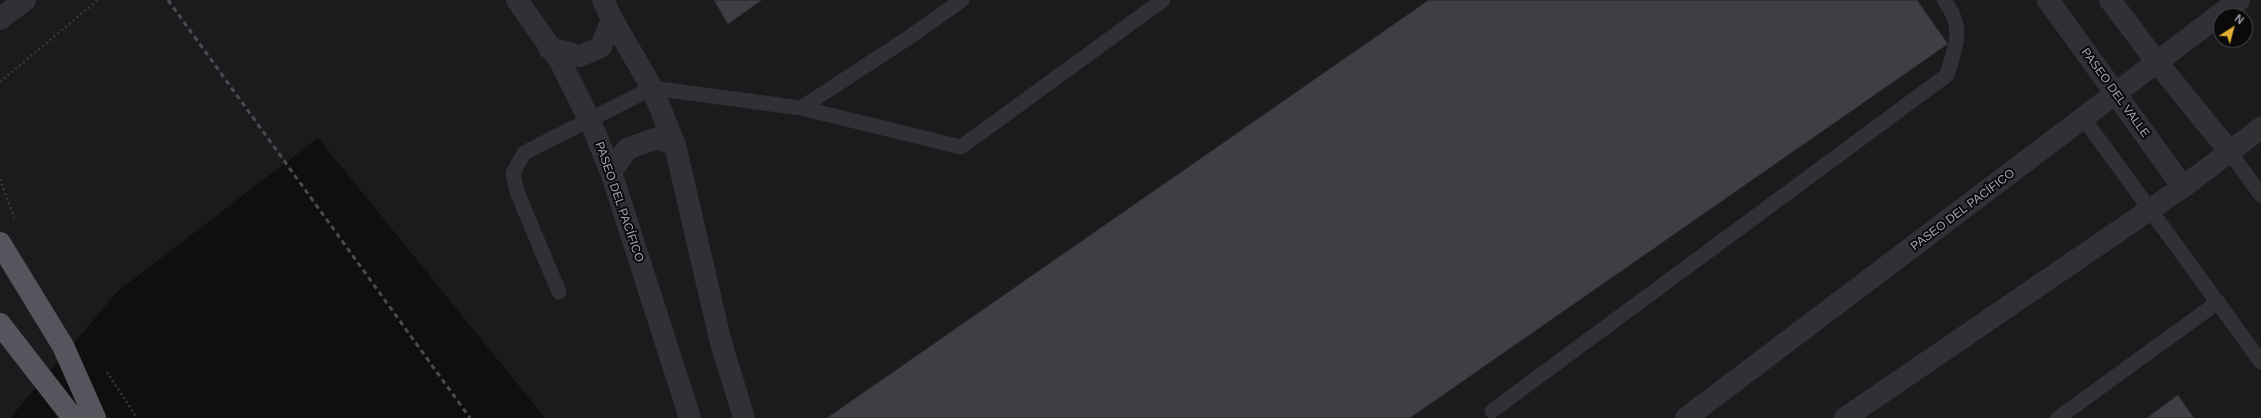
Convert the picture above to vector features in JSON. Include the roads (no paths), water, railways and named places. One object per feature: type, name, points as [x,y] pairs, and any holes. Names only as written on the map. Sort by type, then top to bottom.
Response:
[{"type":"highway","points":[[0,243],[63,346],[94,418]]},
{"type":"highway","points":[[0,324],[73,418]]},
{"type":"street","points":[[0,19],[25,0]]},
{"type":"street","name":"PASEO DEL PACÍFICO","points":[[517,0],[549,48],[560,61],[590,121],[611,172],[690,418]]},
{"type":"street","name":"PASEO DEL VALLE","points":[[2048,0],[2183,187]]},
{"type":"street","points":[[2110,0],[2156,61],[2229,151]]},
{"type":"street","name":"PASEO DEL PACÍFICO","points":[[1686,418],[2084,119],[2156,61],[2239,0]]},
{"type":"street","points":[[549,48],[580,56],[601,47],[608,10]]},
{"type":"street","points":[[608,10],[652,88],[675,145],[720,340],[744,418]]},
{"type":"street","points":[[1845,418],[2183,187],[2261,128]]},
{"type":"street","points":[[611,172],[628,149],[657,138],[675,145]]},
{"type":"lane","points":[[801,108],[908,38],[962,0]]},
{"type":"lane","points":[[559,292],[517,192],[513,172],[524,153],[590,121],[652,88],[801,108],[961,147],[1163,0]]},
{"type":"lane","points":[[1490,416],[1947,75],[1958,38],[1952,11],[1944,0]]},
{"type":"lane","points":[[2084,119],[2261,362]]},
{"type":"lane","points":[[2229,151],[2261,195]]},
{"type":"lane","points":[[2058,418],[2218,302]]},
{"type":"railway","points":[[168,0],[470,418]]}]
